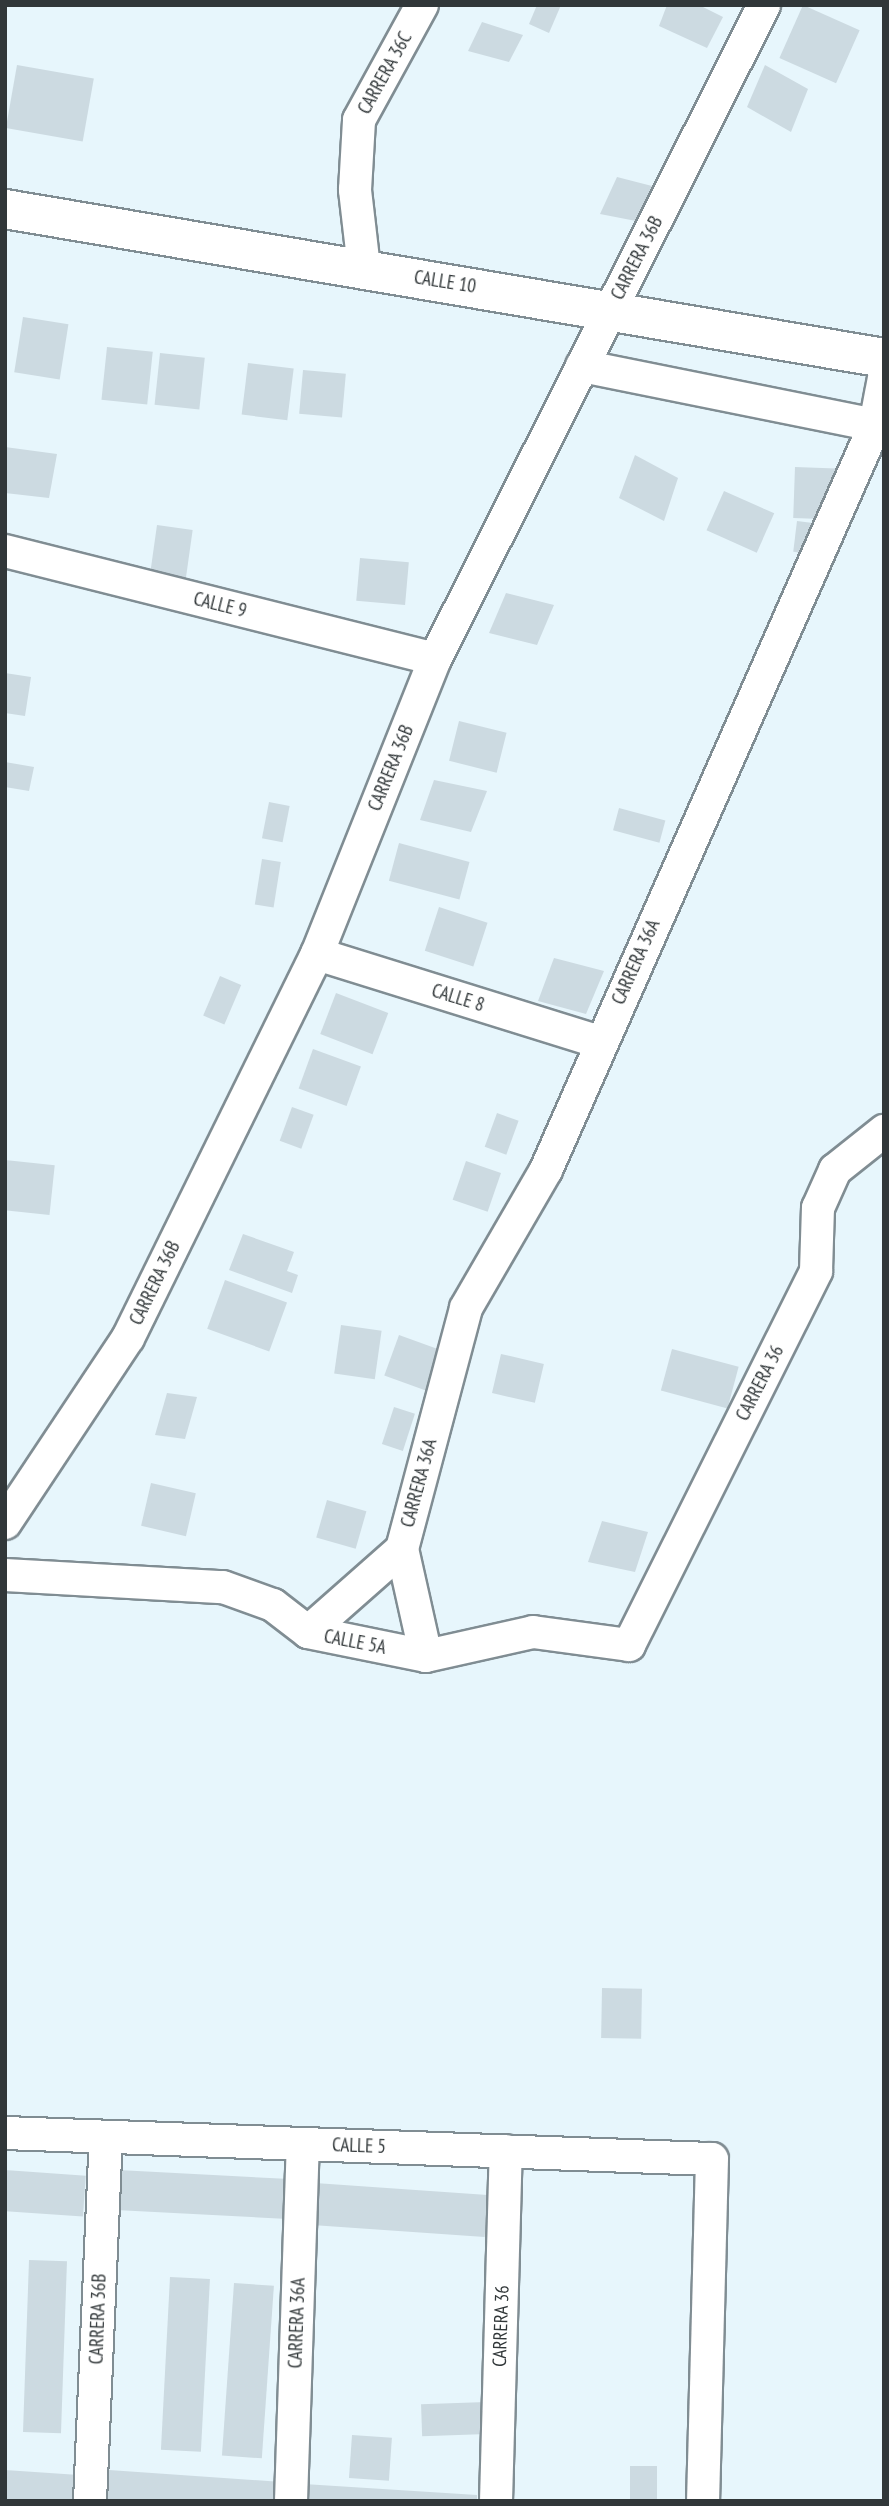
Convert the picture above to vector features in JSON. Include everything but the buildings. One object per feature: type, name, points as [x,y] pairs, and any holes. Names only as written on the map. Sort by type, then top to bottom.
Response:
[{"type":"street","name":"CARRERA 36C","points":[[364,268],[355,190],[359,120],[422,5]]},
{"type":"street","name":"CARRERA 36B","points":[[5,1523],[128,1338],[317,954],[435,659],[764,5]]},
{"type":"street","name":"CALLE 10","points":[[5,209],[611,309],[884,358]]},
{"type":"street","points":[[582,366],[879,426]]},
{"type":"street","name":"CARRERA 36A","points":[[426,1656],[402,1549],[466,1308],[545,1170],[600,1042],[879,426],[884,378]]},
{"type":"street","name":"CALLE 9","points":[[5,551],[435,659]]},
{"type":"street","name":"CALLE 8","points":[[317,954],[600,1042]]},
{"type":"street","name":"CARRERA 36","points":[[629,1645],[816,1271],[818,1209],[835,1170],[884,1131]]},
{"type":"street","name":"CARRERA 36A","points":[[308,1632],[402,1549]]},
{"type":"street","name":"CALLE 5A","points":[[5,1575],[223,1587],[273,1605],[308,1632],[426,1656],[533,1632],[629,1645]]},
{"type":"street","name":"CALLE 5","points":[[5,2133],[712,2159],[703,2501]]},
{"type":"street","name":"CARRERA 36B","points":[[90,2501],[106,2137]]},
{"type":"street","name":"CARRERA 36A","points":[[291,2501],[303,2144]]},
{"type":"street","name":"CARRERA 36","points":[[496,2501],[506,2151]]}]
